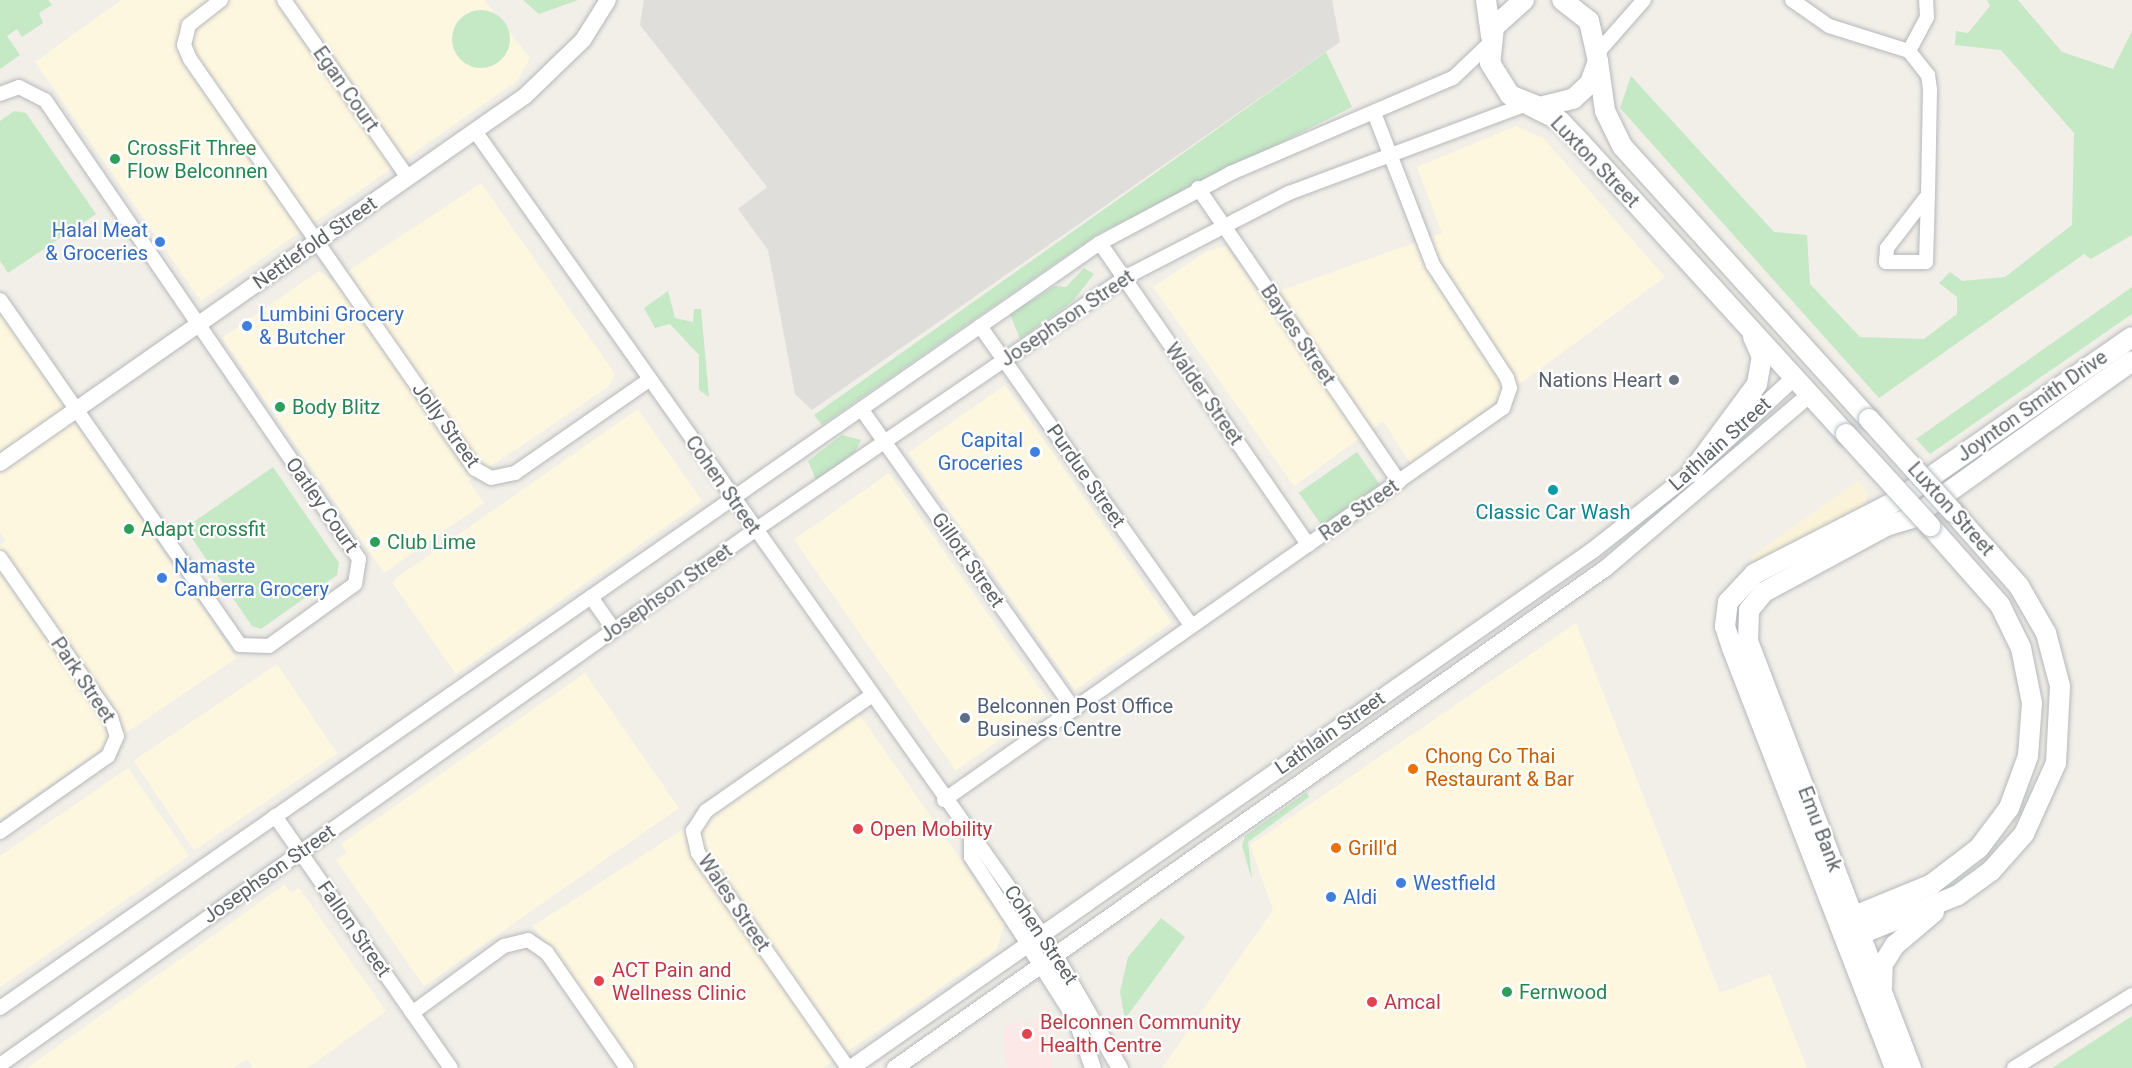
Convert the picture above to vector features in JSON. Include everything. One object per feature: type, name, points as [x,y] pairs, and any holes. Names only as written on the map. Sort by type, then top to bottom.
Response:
[{"type":"main road","points":[[1486,0],[1490,40]]},
{"type":"main road","points":[[1490,40],[1507,10],[1524,0]]},
{"type":"main road","name":"Luxton Street","points":[[1568,0],[1589,21],[1598,56],[1605,111],[1622,146],[1953,512],[2035,609],[2055,660],[2062,711],[2056,763],[2040,808],[2008,854],[1958,895],[1849,928]]},
{"type":"main road","name":"Luxton Street","points":[[1490,40],[1497,81],[1528,105],[1560,121],[2000,605],[2021,648],[2032,703],[2028,756],[2009,808],[1979,848],[1932,884],[1849,928]]},
{"type":"main road","points":[[1528,105],[1552,107],[1573,99],[1590,82],[1598,56]]},
{"type":"main road","points":[[1692,471],[1749,400],[1761,374],[1762,357],[1752,336],[1722,299]]},
{"type":"main road","name":"Joynton Smith Drive","points":[[1725,612],[1731,594],[1754,574],[1896,501],[2132,337]]},
{"type":"main road","points":[[1794,378],[1815,360]]},
{"type":"main road","name":"Joynton Smith Drive","points":[[1764,592],[1886,526],[1912,518],[2132,361]]},
{"type":"main road","points":[[1809,395],[1830,376]]},
{"type":"main road","name":"Emu Bank","points":[[1764,592],[1749,610],[1748,642],[1849,928],[1894,1068]]},
{"type":"main road","name":"Emu Bank","points":[[1725,612],[1732,648],[1849,928],[1882,991],[1911,1068]]},
{"type":"main road","points":[[1882,991],[1883,964],[1899,939],[1958,895]]},
{"type":"street","points":[[221,0],[189,25],[184,45],[317,242]]},
{"type":"street","name":"Egan Court","points":[[284,0],[408,178]]},
{"type":"street","name":"Nettlefold Street","points":[[0,464],[475,131],[556,70],[608,0]]},
{"type":"street","points":[[1598,56],[1644,0]]},
{"type":"street","points":[[1792,0],[1807,5],[1859,38],[1909,51],[1925,68],[1930,90],[1928,195],[1926,262],[1886,261],[1887,248],[1928,195]]},
{"type":"street","points":[[1909,51],[1927,17],[1926,0]]},
{"type":"street","name":"Josephson Street","points":[[0,1008],[1100,243],[1198,188],[1453,78],[1490,40]]},
{"type":"street","name":"Oatley Court","points":[[0,94],[19,87],[45,100],[359,559],[360,574],[347,592],[269,646],[240,645],[0,300]]},
{"type":"street","name":"Josephson Street","points":[[0,1065],[755,530],[1124,278],[1222,224],[1390,155],[1528,105]]},
{"type":"street","name":"Rae Street","points":[[944,800],[1503,408],[1510,388],[1433,265],[1374,113]]},
{"type":"street","name":"Cohen Street","points":[[475,131],[971,839],[971,857],[1035,939],[1056,955],[1120,1068]]},
{"type":"street","name":"Bayles Street","points":[[1198,188],[1399,482]]},
{"type":"street","name":"Jolly Street","points":[[317,242],[482,475],[515,473],[649,380]]},
{"type":"street","name":"Walder Street","points":[[1100,243],[1308,545]]},
{"type":"street","name":"Purdue Street","points":[[980,326],[1192,626]]},
{"type":"street","name":"Lathlain Street","points":[[850,1068],[1585,555],[1692,471],[1794,378]]},
{"type":"street","name":"Lathlain Street","points":[[895,1068],[1606,568],[1809,395]]},
{"type":"street","name":"Gillott Street","points":[[862,410],[1074,709]]},
{"type":"street","name":"Park Street","points":[[0,558],[111,718],[117,736],[108,756],[0,832]]},
{"type":"street","points":[[591,597],[614,630]]},
{"type":"street","name":"Wales Street","points":[[850,1068],[698,853],[693,831],[706,811],[871,696]]},
{"type":"street","name":"Fallon Street","points":[[276,816],[451,1068]]},
{"type":"street","name":"Cohen Street","points":[[1035,939],[1042,965],[1076,1019],[1093,1068]]},
{"type":"street","points":[[412,1013],[504,946],[528,940],[547,952],[627,1068]]},
{"type":"street","points":[[2020,1065],[2132,995]]},
{"type":"shaded area","points":[[121,0],[484,0],[530,58],[517,81],[201,301],[35,62]]},
{"type":"shaded area","points":[[644,0],[1332,0],[1340,42],[812,410],[795,394],[768,250],[738,209],[767,187],[640,25]]},
{"type":"shaded area","points":[[1516,126],[1544,139],[1665,277],[1411,464],[1383,421],[1294,486],[1153,287],[1207,251],[1226,246],[1262,297],[1442,233],[1417,167]]},
{"type":"shaded area","points":[[481,183],[615,374],[608,387],[469,481],[484,503],[384,573],[222,338],[319,271],[333,281]]},
{"type":"shaded area","points":[[0,312],[236,658],[0,819],[0,545],[6,541],[0,532]]},
{"type":"shaded area","points":[[1005,385],[1171,623],[1075,690],[908,453]]},
{"type":"shaded area","points":[[638,409],[702,501],[456,674],[393,584],[396,578]]},
{"type":"shaded area","points":[[889,473],[1051,704],[956,771],[794,540]]},
{"type":"shaded area","points":[[1576,623],[1720,993],[1770,974],[1807,1068],[1162,1068],[1273,910],[1250,845]]},
{"type":"shaded area","points":[[277,664],[337,754],[194,850],[134,761]]},
{"type":"shaded area","points":[[585,673],[679,808],[424,986],[336,860],[347,852],[341,844]]},
{"type":"shaded area","points":[[860,715],[1005,923],[996,950],[823,1068],[634,1068],[533,926]]},
{"type":"shaded area","points":[[128,768],[189,856],[0,987],[0,856]]},
{"type":"shaded area","points":[[284,885],[291,893],[299,888],[386,1011],[308,1068],[253,1068],[247,1059],[234,1068],[27,1068]]},
{"type":"shaded area","name":"Belconnen Community Health Centre","points":[[1046,1017],[1052,1068],[1007,1068],[1003,1026]]},
{"type":"green space","points":[[0,0],[48,0],[52,5],[39,13],[43,23],[22,37],[17,29],[7,36],[20,55],[0,69]]},
{"type":"green space","points":[[523,0],[578,0],[539,14]]},
{"type":"green space","points":[[1987,0],[2018,0],[2062,52],[2113,69],[2132,31],[2132,235],[2091,259],[2084,254],[1879,398],[1620,108],[1631,76],[1774,232],[1807,235],[1810,284],[1860,337],[1924,339],[1957,314],[1957,297],[1939,283],[1950,272],[1962,281],[2005,277],[2072,225],[2074,133],[2001,50],[1955,45],[1956,31],[1968,33],[1990,6]]},
{"type":"green space","points":[[475,10],[487,10],[502,18],[510,33],[510,45],[502,60],[487,68],[475,68],[460,60],[452,45],[452,33],[460,18]]},
{"type":"green space","points":[[1326,52],[1352,107],[1096,235],[822,425],[814,415]]},
{"type":"green space","points":[[14,111],[26,113],[96,214],[8,273],[0,261],[0,121]]},
{"type":"green space","points":[[1084,268],[1094,274],[1073,301],[1020,339],[1010,314],[1055,286],[1066,287]]},
{"type":"green space","points":[[2132,287],[2132,314],[1930,454],[1916,439]]},
{"type":"green space","points":[[668,291],[675,318],[693,322],[694,309],[701,309],[709,397],[699,390],[699,355],[670,324],[655,328],[644,308]]},
{"type":"green space","points":[[842,435],[861,440],[855,452],[816,480],[808,461]]},
{"type":"green space","points":[[1357,452],[1380,485],[1322,525],[1299,493]]},
{"type":"green space","points":[[273,467],[339,563],[337,575],[261,629],[252,626],[185,528]]},
{"type":"green space","points":[[1307,792],[1309,797],[1248,842],[1252,880],[1242,846],[1245,836]]},
{"type":"green space","points":[[1161,918],[1185,937],[1125,1019],[1120,992],[1128,957]]},
{"type":"green space","points":[[2132,1016],[2132,1068],[2052,1068]]},
{"type":"sand","points":[[1858,481],[1868,494],[1863,507],[1753,564],[1751,557]]},
{"type":"place","name":"CrossFit Three Flow Belconnen","points":[[115,159]]},
{"type":"place","name":"Halal Meat & Groceries","points":[[160,242]]},
{"type":"place","name":"Lumbini Grocery & Butcher","points":[[247,326]]},
{"type":"place","name":"Nations Heart","points":[[1674,380]]},
{"type":"place","name":"Body Blitz","points":[[280,407]]},
{"type":"place","name":"Capital Groceries","points":[[1035,452]]},
{"type":"place","name":"Classic Car Wash","points":[[1553,490]]},
{"type":"place","name":"Adapt crossfit","points":[[129,529]]},
{"type":"place","name":"Club Lime","points":[[375,542]]},
{"type":"place","name":"Namaste Canberra Grocery","points":[[162,578]]},
{"type":"place","name":"Belconnen Post Office Business Centre","points":[[965,718]]},
{"type":"place","name":"Chong Co Thai Restaurant & Bar","points":[[1413,769]]},
{"type":"place","name":"Open Mobility","points":[[858,829]]},
{"type":"place","name":"Grill'd","points":[[1336,848]]},
{"type":"place","name":"Westfield","points":[[1401,883]]},
{"type":"place","name":"Aldi","points":[[1331,897]]},
{"type":"place","name":"ACT Pain and Wellness Clinic","points":[[599,981]]},
{"type":"place","name":"Fernwood","points":[[1507,992]]},
{"type":"place","name":"Amcal","points":[[1372,1002]]},
{"type":"place","name":"Belconnen Community Health Centre","points":[[1027,1034]]}]
